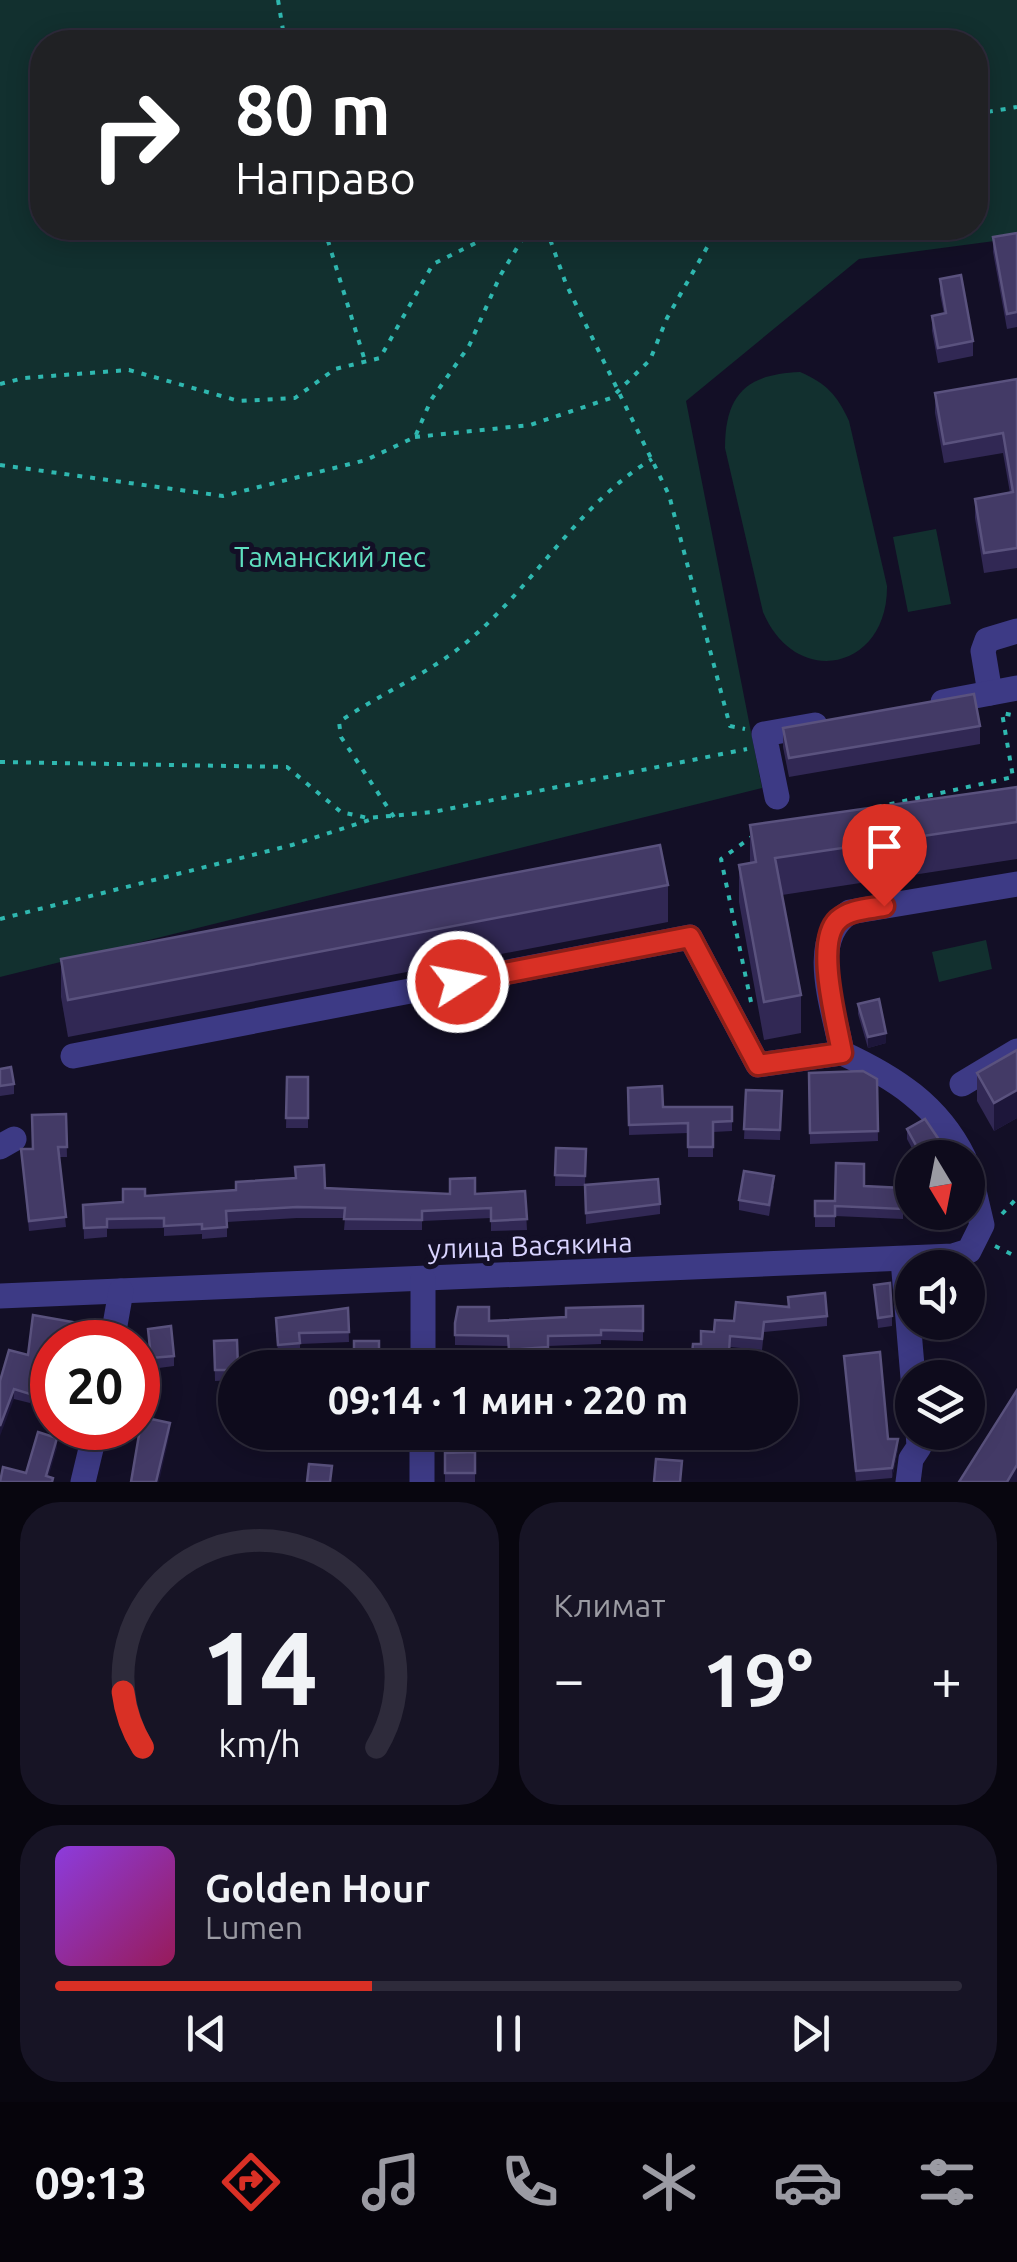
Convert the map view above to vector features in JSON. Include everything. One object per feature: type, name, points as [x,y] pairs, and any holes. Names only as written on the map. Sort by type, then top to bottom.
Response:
[{"type":"street","points":[[990,694],[986,640],[1017,630]]},
{"type":"street","points":[[915,707],[1017,688]]},
{"type":"street","points":[[777,797],[765,738],[840,720]]},
{"type":"street","points":[[842,1053],[826,953],[828,935],[837,920],[850,912],[1017,884]]},
{"type":"street","points":[[73,1056],[690,937],[758,1065],[842,1053],[888,1074],[948,1124],[956,1140]]},
{"type":"street","points":[[962,1084],[1017,1051]]},
{"type":"street","name":"улица Васякина","points":[[0,1296],[895,1260]]},
{"type":"street","points":[[423,1279],[423,1350]]},
{"type":"street","points":[[116,1320],[121,1291]]},
{"type":"street","points":[[83,1482],[91,1450]]},
{"type":"street","points":[[422,1450],[422,1482]]},
{"type":"street","points":[[908,1482],[911,1458],[917,1450]]},
{"type":"path","points":[[278,0],[283,30]]},
{"type":"path","points":[[988,112],[1017,107]]},
{"type":"path","points":[[328,240],[365,361]]},
{"type":"path","points":[[0,384],[24,378],[130,370],[239,401],[295,398],[335,368],[380,358],[434,264],[482,240]]},
{"type":"path","points":[[414,437],[431,400],[469,346],[500,276],[522,240]]},
{"type":"path","points":[[550,240],[566,284],[669,494],[730,726],[765,738]]},
{"type":"path","points":[[0,465],[223,496],[366,460],[414,437],[530,426],[587,408],[620,392],[650,360],[668,318],[711,240]]},
{"type":"path","points":[[394,818],[341,736],[339,722],[468,642],[616,481],[652,459]]},
{"type":"path","points":[[871,808],[1014,777],[1002,712],[1017,716]]},
{"type":"path","points":[[0,762],[286,767],[341,812],[394,818],[765,738]]},
{"type":"path","points":[[0,919],[292,845],[376,818]]},
{"type":"path","points":[[752,1008],[721,859],[754,836]]},
{"type":"green space","name":"Таманский лес","points":[[0,0],[1017,0],[1017,238],[859,259],[686,401],[762,788],[0,977]]},
{"type":"green space","points":[[800,372],[830,391],[849,421],[887,586],[883,614],[873,636],[857,652],[838,660],[817,660],[796,653],[778,637],[763,612],[725,448],[729,414],[743,390],[766,377]]},
{"type":"green space","points":[[936,529],[951,604],[908,612],[893,537]]},
{"type":"green space","points":[[986,940],[992,969],[939,982],[932,952]]},
{"type":"building","points":[[1017,233],[1017,312],[1007,314],[993,237]]},
{"type":"building","points":[[961,275],[973,341],[938,348],[932,316],[946,313],[940,279]]},
{"type":"building","points":[[1017,379],[1017,548],[984,553],[975,499],[1013,492],[1003,433],[944,444],[935,393]]},
{"type":"building","points":[[974,694],[980,726],[789,758],[783,728]]},
{"type":"building","points":[[1017,787],[1017,822],[775,858],[801,995],[764,1002],[739,865],[756,862],[750,825]]},
{"type":"building","points":[[660,845],[668,885],[68,1000],[61,959]]},
{"type":"building","points":[[879,999],[886,1033],[868,1037],[858,1004]]},
{"type":"building","points":[[1017,1050],[1017,1090],[994,1103],[977,1073]]},
{"type":"building","points":[[11,1067],[14,1084],[0,1086],[0,1069]]},
{"type":"building","points":[[863,1071],[877,1079],[878,1131],[810,1133],[809,1073]]},
{"type":"building","points":[[287,1077],[308,1077],[308,1118],[286,1118]]},
{"type":"building","points":[[662,1086],[663,1107],[732,1107],[732,1121],[713,1122],[713,1147],[688,1147],[688,1123],[629,1125],[628,1088]]},
{"type":"building","points":[[746,1090],[782,1091],[780,1130],[744,1129]]},
{"type":"building","points":[[66,1114],[67,1147],[58,1147],[66,1217],[29,1221],[21,1149],[33,1149],[32,1115]]},
{"type":"building","points":[[925,1119],[939,1140],[913,1140],[907,1129]]},
{"type":"building","points":[[556,1148],[586,1149],[585,1176],[555,1175]]},
{"type":"building","points":[[836,1163],[864,1164],[864,1186],[895,1188],[895,1209],[835,1206],[835,1216],[815,1216],[815,1201],[835,1201]]},
{"type":"building","points":[[324,1165],[325,1188],[450,1194],[450,1179],[475,1178],[475,1194],[525,1191],[527,1219],[491,1221],[491,1208],[422,1211],[422,1220],[344,1219],[345,1208],[297,1207],[226,1211],[227,1227],[164,1226],[164,1218],[107,1219],[107,1227],[84,1228],[83,1205],[123,1202],[123,1189],[145,1189],[145,1196],[236,1190],[236,1182],[296,1178],[295,1167]]},
{"type":"building","points":[[744,1171],[774,1176],[769,1205],[739,1200]]},
{"type":"building","points":[[658,1179],[660,1204],[586,1213],[585,1185]]},
{"type":"building","points":[[890,1283],[892,1316],[878,1318],[874,1285]]},
{"type":"building","points":[[825,1293],[827,1316],[764,1322],[762,1339],[730,1336],[729,1350],[692,1350],[693,1344],[701,1344],[701,1331],[714,1332],[715,1320],[734,1321],[736,1302],[789,1307],[788,1297]]},
{"type":"building","points":[[643,1306],[643,1331],[601,1330],[601,1335],[548,1336],[548,1347],[509,1350],[508,1336],[455,1335],[458,1307],[489,1307],[489,1321],[566,1317],[566,1308]]},
{"type":"building","points":[[348,1308],[349,1332],[299,1333],[300,1343],[278,1345],[276,1318]]},
{"type":"building","points":[[33,1315],[61,1320],[32,1320]]},
{"type":"building","points":[[171,1326],[174,1356],[160,1357],[160,1327]]},
{"type":"building","points":[[30,1339],[30,1394],[14,1389],[0,1426],[0,1381],[9,1350],[28,1355]]},
{"type":"building","points":[[237,1340],[237,1350],[218,1350],[218,1370],[215,1370],[214,1341]]},
{"type":"building","points":[[354,1341],[379,1341],[379,1350],[354,1350]]},
{"type":"building","points":[[880,1352],[888,1439],[895,1439],[892,1468],[856,1471],[844,1356]]},
{"type":"building","points":[[1017,1390],[1017,1465],[1007,1482],[959,1482],[979,1450],[985,1450],[985,1441]]},
{"type":"building","points":[[160,1421],[170,1423],[156,1482],[131,1482],[136,1450],[160,1450]]},
{"type":"building","points":[[33,1450],[54,1450],[46,1476],[53,1478],[52,1482],[0,1482],[3,1467],[26,1473]]},
{"type":"building","points":[[475,1452],[475,1473],[445,1473],[445,1453]]},
{"type":"building","points":[[656,1459],[682,1461],[680,1482],[654,1482]]},
{"type":"building","points":[[309,1464],[332,1466],[330,1482],[307,1482]]},
{"type":"route","points":[[458,982],[690,937],[758,1065],[842,1053],[826,953],[828,935],[837,920],[850,912],[884,906]]}]
